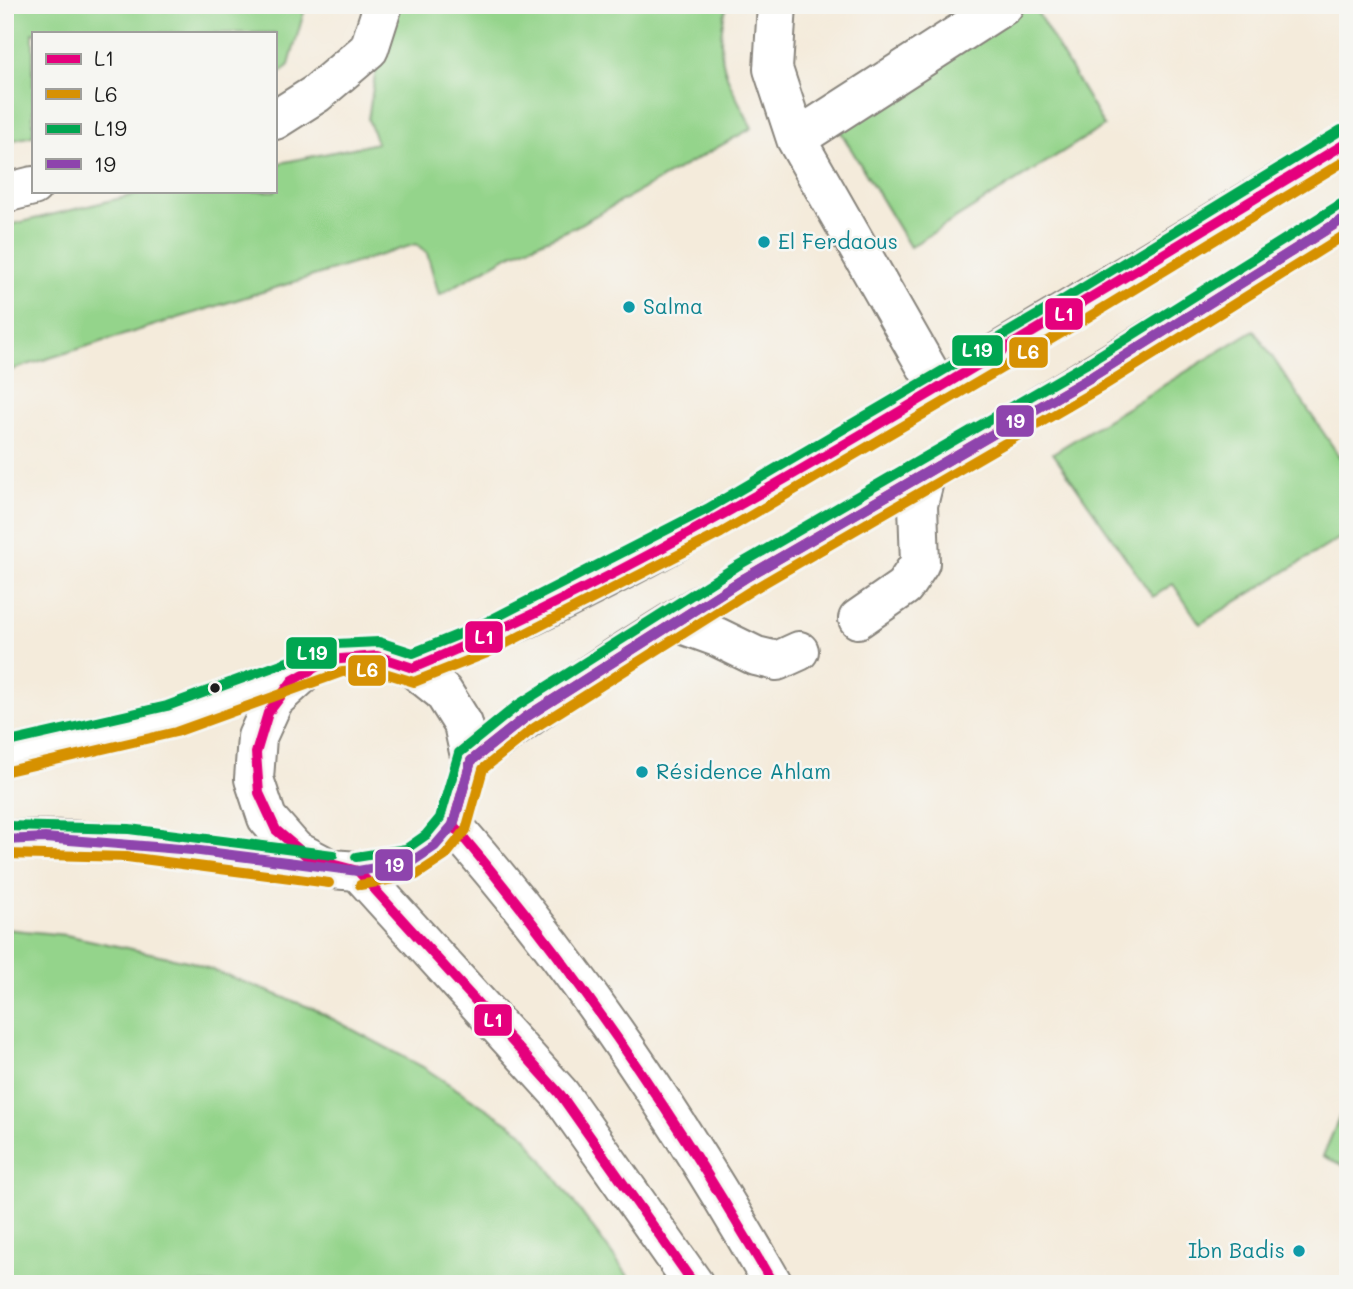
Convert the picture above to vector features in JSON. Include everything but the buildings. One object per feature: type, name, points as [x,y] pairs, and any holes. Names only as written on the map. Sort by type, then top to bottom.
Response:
[{"type":"main road","points":[[276,119],[316,94],[369,49],[383,5]]},
{"type":"main road","points":[[777,5],[773,69],[796,139],[939,388]]},
{"type":"main road","points":[[796,139],[1004,5]]},
{"type":"main road","points":[[413,668],[537,614],[691,533],[939,388],[1348,142]]},
{"type":"main road","points":[[5,193],[32,186]]},
{"type":"main road","points":[[471,761],[526,717],[676,622],[1093,376],[1348,216]]},
{"type":"main road","points":[[858,619],[904,587],[920,563],[918,505],[926,473]]},
{"type":"main road","points":[[676,622],[717,637],[756,656],[776,661],[799,650]]},
{"type":"main road","points":[[5,757],[171,719],[339,658],[377,656],[413,668],[443,692],[463,724],[471,761],[453,825],[435,846],[411,862],[345,870],[192,850],[45,838],[5,840]]},
{"type":"main road","points":[[305,672],[274,700],[257,737],[254,779],[267,818],[295,850],[345,870],[560,1094],[694,1284]]},
{"type":"main road","points":[[453,825],[489,865],[644,1074],[716,1184],[773,1284]]},
{"type":"green space","points":[[5,5],[306,5],[289,65],[276,77],[276,32],[32,32],[32,136],[5,142]]},
{"type":"green space","points":[[395,5],[727,5],[721,40],[722,55],[730,83],[752,128],[573,228],[508,256],[439,295],[427,253],[416,244],[5,372],[5,226],[146,192],[276,192],[276,164],[377,143],[368,119],[378,57]]},
{"type":"green space","points":[[1028,5],[1033,5],[1104,126],[910,247],[839,129]]},
{"type":"green space","points":[[1254,330],[1348,469],[1348,533],[1200,624],[1173,584],[1153,597],[1053,453]]},
{"type":"green space","points":[[5,929],[66,935],[192,962],[314,1009],[423,1067],[522,1132],[634,1284],[5,1284]]},
{"type":"green space","points":[[1348,1097],[1348,1168],[1323,1156]]},
{"type":"transit line","name":"L19","points":[[5,743],[167,706],[336,644],[379,642],[413,653],[475,628],[707,509],[1058,303],[1341,130]]},
{"type":"transit line","name":"L1","points":[[694,1284],[560,1094],[358,871],[309,858],[276,830],[259,793],[256,753],[268,713],[293,680],[329,660],[377,656],[413,668],[600,581],[721,516],[840,447],[1348,142]]},
{"type":"transit line","name":"L6","points":[[8,771],[176,732],[342,672],[375,670],[414,682],[487,653],[721,533],[1072,327],[1348,159]]},
{"type":"transit line","name":"L19","points":[[356,857],[406,849],[426,835],[440,818],[459,753],[518,705],[737,566],[1086,364],[1341,204]]},
{"type":"transit line","name":"L1","points":[[773,1284],[663,1105],[624,1047],[541,934],[453,825],[471,761],[526,717],[745,578],[1093,376],[1348,216]]},
{"type":"transit line","name":"19","points":[[5,840],[45,838],[192,850],[358,871],[411,862],[435,846],[453,825],[471,761],[526,717],[745,578],[1093,376],[1348,216]]},
{"type":"transit line","name":"L6","points":[[360,885],[416,875],[445,856],[466,830],[483,769],[534,728],[752,590],[1100,388],[1348,233]]},
{"type":"transit line","name":"L19","points":[[5,826],[129,829],[333,855]]},
{"type":"transit line","name":"L6","points":[[5,854],[127,857],[329,883]]},
{"type":"place","name":"El Ferdaous","points":[[764,242]]},
{"type":"place","name":"Salma","points":[[629,307]]},
{"type":"place","name":"Résidence Ahlam","points":[[642,772]]},
{"type":"place","name":"Ibn Badis","points":[[1299,1251]]}]
